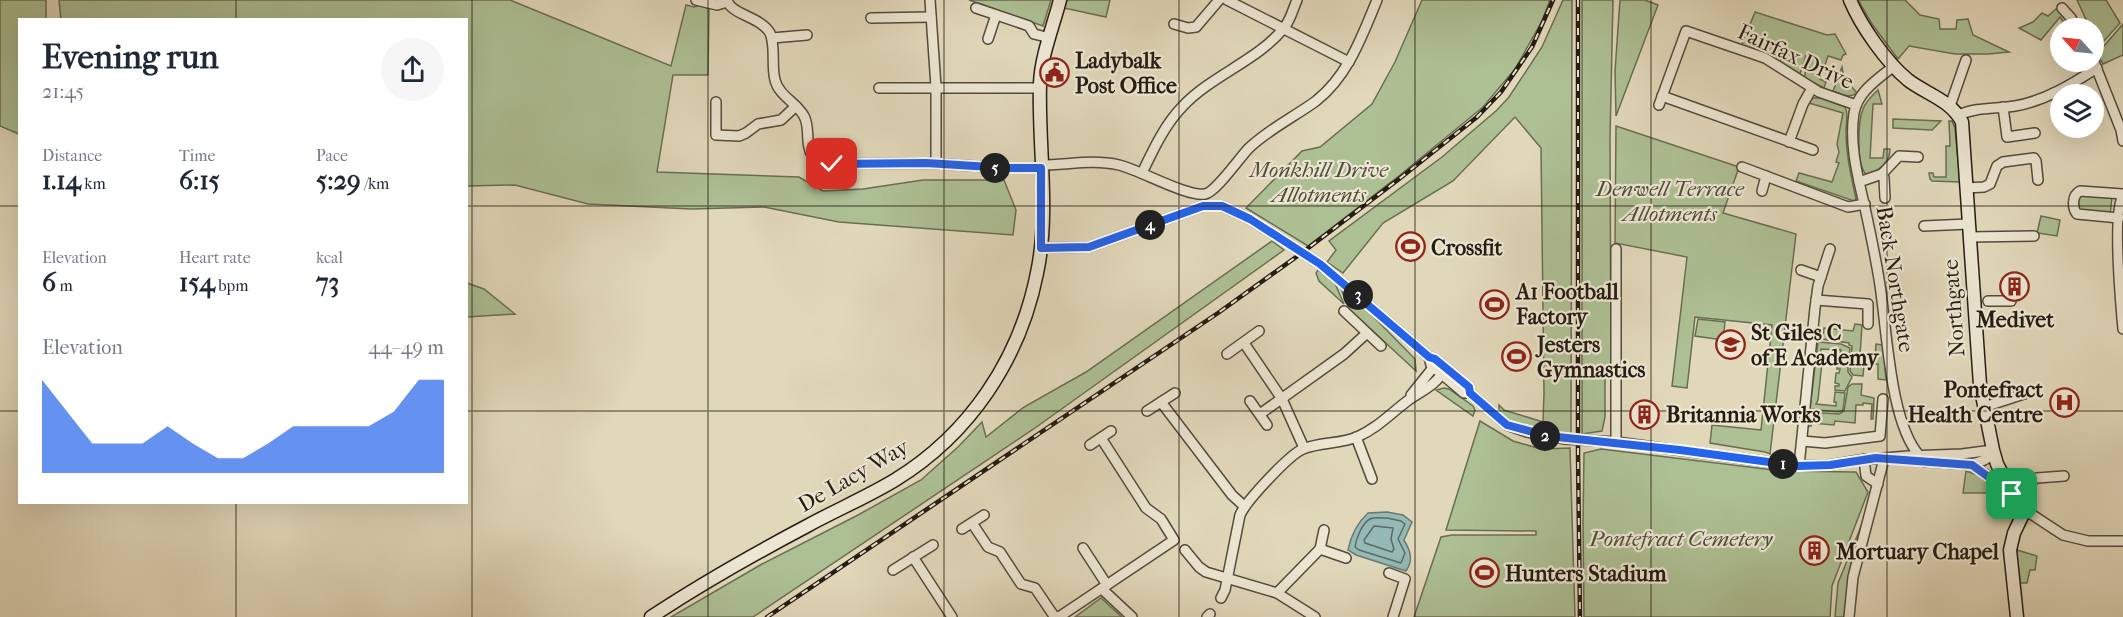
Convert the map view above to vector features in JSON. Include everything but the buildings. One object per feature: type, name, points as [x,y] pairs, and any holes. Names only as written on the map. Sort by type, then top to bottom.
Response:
[{"type":"street","points":[[696,0],[717,5],[727,1],[731,8],[753,17],[766,26],[772,38],[774,78],[777,88],[803,114],[807,143],[813,157],[826,163],[936,163],[1007,168],[1107,163],[1142,173],[1190,193],[1205,194],[1215,188],[1233,165],[1266,134],[1324,94],[1349,62],[1377,0]]},
{"type":"street","points":[[930,0],[936,87],[936,163]]},
{"type":"street","name":"De Lacy Way","points":[[651,617],[805,527],[895,481],[938,449],[967,420],[985,397],[1006,362],[1022,328],[1038,273],[1041,248],[1040,88],[1042,69],[1060,0]]},
{"type":"street","points":[[1174,24],[1188,28],[1196,27],[1219,0]]},
{"type":"street","points":[[1227,0],[1349,62]]},
{"type":"street","points":[[1142,173],[1159,140],[1183,106],[1251,56],[1284,28],[1297,0]]},
{"type":"street","points":[[1850,0],[1863,23],[1894,66],[1908,80],[1954,111],[2023,104],[2050,94]]},
{"type":"street","points":[[2062,8],[2071,18]]},
{"type":"street","points":[[976,9],[1029,26],[1034,34],[1050,38]]},
{"type":"street","points":[[988,39],[996,15]]},
{"type":"street","points":[[871,18],[931,17]]},
{"type":"street","name":"Fairfax Drive","points":[[1789,142],[1661,101],[1686,31],[1774,63],[1812,88],[1856,105]]},
{"type":"street","points":[[772,38],[807,35]]},
{"type":"street","points":[[1954,111],[1966,60]]},
{"type":"street","points":[[1856,105],[1872,83],[1894,66]]},
{"type":"street","points":[[2067,84],[2085,72]]},
{"type":"street","points":[[2098,72],[2123,141]]},
{"type":"street","points":[[879,88],[1040,88]]},
{"type":"street","points":[[1812,88],[1803,104],[1789,142],[1813,150]]},
{"type":"street","points":[[716,102],[716,135],[746,134],[758,124],[781,120],[796,106]]},
{"type":"street","points":[[2112,107],[2123,103]]},
{"type":"street","name":"Back Northgate","points":[[1856,105],[1853,126],[1856,167],[1882,293],[1892,375],[1907,436],[1919,455]]},
{"type":"street","points":[[2003,107],[2007,137],[2035,133]]},
{"type":"street","name":"Northgate","points":[[1954,111],[1963,129],[1969,231],[1980,302],[1977,353],[1984,407],[1993,451],[2011,492],[2025,510]]},
{"type":"street","points":[[1859,182],[1882,174],[1899,156],[1918,156]]},
{"type":"street","points":[[1965,188],[1984,187],[1990,184],[1997,166],[2002,162],[2034,158],[2038,180]]},
{"type":"street","points":[[1742,167],[1848,207],[1864,204]]},
{"type":"street","points":[[1882,174],[1885,198]]},
{"type":"street","points":[[1762,191],[1766,176]]},
{"type":"street","points":[[2121,214],[2081,216],[2075,212],[2075,195],[2080,191],[2123,195],[2120,200],[2121,214],[2118,265],[2123,327]]},
{"type":"street","points":[[1041,248],[1089,247],[1191,209],[1213,205],[1226,207],[1243,215],[1320,264],[1429,357],[1431,365],[1440,368],[1469,387],[1470,393],[1507,425],[1515,429],[1565,439],[1616,442],[1799,466],[1830,465],[1864,459],[1993,451]]},
{"type":"street","points":[[1924,226],[2034,236]]},
{"type":"street","points":[[1616,249],[1616,442]]},
{"type":"street","points":[[1799,466],[1816,300],[1830,249]]},
{"type":"street","points":[[1801,270],[1821,277]]},
{"type":"street","points":[[1816,300],[1868,304],[1868,324]]},
{"type":"street","points":[[1980,302],[2012,301]]},
{"type":"street","points":[[1344,311],[1381,346]]},
{"type":"street","points":[[1227,354],[1259,331]]},
{"type":"street","points":[[1260,414],[1344,354],[1367,333]]},
{"type":"street","points":[[1244,343],[1282,399],[1304,448]]},
{"type":"street","points":[[1221,598],[1244,506],[1299,451],[1356,437],[1375,427],[1407,402],[1440,368]]},
{"type":"street","points":[[1984,407],[2033,391]]},
{"type":"street","points":[[1147,411],[1176,393]]},
{"type":"street","points":[[1802,441],[1825,443],[1880,436],[1884,399]]},
{"type":"street","points":[[1250,401],[1267,425]]},
{"type":"street","points":[[1161,402],[1232,495],[1244,506]]},
{"type":"street","points":[[1090,444],[1111,431]]},
{"type":"street","points":[[1356,437],[1372,479]]},
{"type":"street","points":[[972,523],[988,547],[1000,552],[1021,584],[1035,588],[1054,616],[1059,617],[1174,540],[1161,519],[1146,508],[1101,438]]},
{"type":"street","points":[[1888,459],[1972,465],[1988,459],[1993,451]]},
{"type":"street","points":[[1864,459],[1866,476],[1878,484]]},
{"type":"street","points":[[1849,617],[1853,577],[1878,484],[1888,459]]},
{"type":"street","name":"Northgate","points":[[1972,465],[2011,492]]},
{"type":"street","points":[[1357,472],[1367,467]]},
{"type":"street","points":[[2011,492],[2037,478],[2064,476]]},
{"type":"street","points":[[2017,617],[2010,550],[2014,533],[2025,510],[2063,535],[2088,541],[2123,542]]},
{"type":"street","points":[[962,529],[984,514]]},
{"type":"street","points":[[1277,592],[1320,549],[1324,530]]},
{"type":"street","points":[[893,570],[933,545]]},
{"type":"street","points":[[1083,548],[1104,587],[1132,617]]},
{"type":"street","points":[[1320,549],[1346,558]]},
{"type":"street","points":[[1185,550],[1206,572],[1277,592],[1315,617]]},
{"type":"street","points":[[913,557],[952,617]]},
{"type":"street","points":[[1389,573],[1406,577],[1393,617]]},
{"type":"green space","points":[[0,0],[46,0],[46,18],[18,18],[18,134],[0,126]]},
{"type":"green space","points":[[59,0],[510,0],[671,66],[686,5],[694,7],[700,5],[709,9],[708,75],[673,75],[657,172],[799,177],[823,191],[863,189],[923,180],[1004,180],[1016,210],[1013,235],[839,222],[764,207],[691,209],[588,204],[515,185],[468,186],[468,18],[61,18]]},
{"type":"green space","points":[[969,0],[1051,0],[1043,26]]},
{"type":"green space","points":[[1067,0],[1110,0],[1106,17],[1064,8]]},
{"type":"green space","name":"Monkhill Drive Allotments","points":[[1422,0],[1550,0],[1542,21],[1515,69],[1483,107],[1308,246],[1246,208],[1302,151],[1320,147],[1372,104],[1395,62]]},
{"type":"green space","points":[[1563,0],[1572,0],[1571,435],[1534,430],[1499,415],[1499,405],[1504,410],[1543,422],[1541,148],[1515,117],[1453,181],[1383,223],[1343,273],[1327,262],[1336,250],[1329,241],[1442,157],[1509,97],[1542,47]]},
{"type":"green space","points":[[1582,0],[1613,0],[1610,138],[1611,371],[1605,372],[1605,417],[1602,431],[1582,434]]},
{"type":"green space","points":[[1620,0],[1645,0],[1658,5],[1616,116],[1615,71]]},
{"type":"green space","points":[[1858,0],[1905,0],[1920,15],[1939,19],[1940,29],[1956,29],[1957,20],[1968,19],[1973,35],[2009,52],[1955,54],[1909,46],[1898,59],[1872,24]]},
{"type":"green space","points":[[2077,0],[2106,0],[2120,23],[2104,41],[2104,18],[2085,18]]},
{"type":"green space","points":[[2056,9],[2068,18],[2050,18],[2050,29],[2041,40],[2019,28],[2033,22],[2042,13],[2048,16]]},
{"type":"green space","points":[[1755,12],[1827,35],[1835,34],[1846,54],[1841,60],[1828,56],[1820,79],[1826,82],[1824,88],[1804,78],[1806,70],[1811,72],[1812,69],[1808,67],[1812,53],[1807,52],[1800,74],[1780,62],[1785,45],[1782,44],[1776,59],[1741,47]]},
{"type":"green space","points":[[2123,24],[2123,55],[2104,64],[2104,46]]},
{"type":"green space","points":[[1842,67],[1844,78],[1857,93],[1854,95],[1833,91]]},
{"type":"green space","points":[[1878,90],[1882,104],[1873,104],[1870,158],[1883,158],[1884,149],[1890,149],[1890,154],[1883,166],[1866,174],[1859,153],[1861,115],[1864,106]]},
{"type":"green space","points":[[1812,98],[1821,98],[1845,107],[1847,148],[1856,199],[1854,201],[1796,181],[1799,173],[1832,182],[1839,163],[1836,162],[1839,152],[1837,144],[1843,113],[1809,103]]},
{"type":"green space","points":[[1893,119],[1941,121],[1932,130],[1893,128]]},
{"type":"green space","points":[[1949,121],[1952,121],[1955,128],[1960,182],[1932,181],[1929,173],[1933,173],[1934,177],[1946,177],[1946,146],[1950,146]]},
{"type":"green space","name":"Denwell Terrace Allotments","points":[[1616,126],[1739,167],[1723,213],[1796,234],[1770,454],[1710,443],[1712,425],[1761,430],[1772,325],[1695,317],[1687,388],[1672,386],[1687,257],[1615,243]]},
{"type":"green space","points":[[2083,194],[2112,197],[2110,216],[2079,211],[2078,198]]},
{"type":"green space","points":[[2041,216],[2060,220],[2057,236],[2037,233]]},
{"type":"green space","points":[[1272,241],[1284,250],[1035,428],[753,617],[671,617],[762,564],[921,480],[982,422],[986,437],[1024,407],[1086,372]]},
{"type":"green space","points":[[1318,270],[1334,281],[1344,304],[1319,281],[1316,273]]},
{"type":"green space","points":[[468,283],[484,289],[515,314],[468,317]]},
{"type":"green space","points":[[1339,284],[1415,359],[1416,371],[1349,309]]},
{"type":"green space","points":[[1698,319],[1725,322],[1723,340],[1695,336]]},
{"type":"green space","points":[[1855,324],[1862,325],[1860,356],[1875,358],[1876,344],[1883,345],[1886,380],[1878,379],[1878,364],[1864,365],[1863,376],[1853,375],[1850,371],[1852,346],[1849,343],[1822,339],[1824,328],[1853,331]]},
{"type":"green space","points":[[1818,342],[1841,344],[1850,348],[1848,365],[1837,363],[1841,350],[1821,349],[1823,353],[1816,404],[1836,406],[1835,392],[1845,393],[1843,410],[1838,412],[1810,409]]},
{"type":"green space","points":[[1837,365],[1848,366],[1848,372],[1852,377],[1845,391],[1835,390],[1835,386],[1839,386],[1835,383],[1836,373],[1839,373],[1840,369],[1837,369]]},
{"type":"green space","points":[[1852,384],[1862,384],[1861,395],[1874,398],[1873,419],[1871,419],[1872,404],[1863,403],[1863,405],[1856,405],[1855,423],[1835,421],[1834,425],[1812,423],[1811,426],[1807,426],[1809,412],[1839,414],[1844,411],[1848,387]]},
{"type":"green space","points":[[1444,388],[1473,406],[1475,410],[1473,416],[1436,390]]},
{"type":"green space","points":[[1480,421],[1513,441],[1541,449],[1570,448],[1575,617],[1414,617],[1441,537],[1536,535],[1536,531],[1446,530]]},
{"type":"green space","name":"Pontefract Cemetery","points":[[1601,449],[1782,471],[1856,472],[1868,492],[1832,586],[1830,617],[1584,617],[1584,453]]},
{"type":"green space","points":[[1966,471],[1980,476],[1997,493],[1963,493]]},
{"type":"green space","points":[[1864,519],[1851,563],[1844,617],[1835,617],[1838,583]]},
{"type":"green space","points":[[2017,550],[2037,556],[2035,570],[2030,570],[2027,583],[2019,583],[2015,568]]},
{"type":"green space","points":[[1101,598],[1122,617],[1075,617]]},
{"type":"water","points":[[1387,512],[1403,515],[1412,522],[1404,540],[1410,555],[1410,563],[1406,571],[1356,555],[1348,550],[1355,530],[1368,513]]},
{"type":"railway","points":[[767,617],[1218,313],[1399,179],[1477,117],[1501,92],[1532,47],[1553,0]]},
{"type":"railway","points":[[1578,0],[1580,617]]},
{"type":"place","name":"Ladybalk Post Office","points":[[1054,73]]},
{"type":"place","name":"Crossfit","points":[[1410,247]]},
{"type":"place","name":"Medivet","points":[[2015,287]]},
{"type":"place","name":"A1 Football Factory","points":[[1495,304]]},
{"type":"place","name":"St Giles C of E Academy","points":[[1730,345]]},
{"type":"place","name":"Jesters Gymnastics","points":[[1516,357]]},
{"type":"place","name":"Pontefract Health Centre","points":[[2064,402]]},
{"type":"place","name":"Britannia Works","points":[[1645,414]]},
{"type":"place","name":"Mortuary Chapel","points":[[1815,551]]},
{"type":"place","name":"Hunters Stadium","points":[[1484,573]]},
{"type":"route","points":[[832,164],[926,163],[1041,168],[1041,248],[1089,247],[1203,206],[1226,207],[1250,219],[1320,264],[1429,357],[1435,359],[1469,387],[1470,393],[1507,425],[1515,429],[1565,439],[1616,442],[1799,466],[1830,465],[1876,458],[1972,465],[2012,494]]}]
